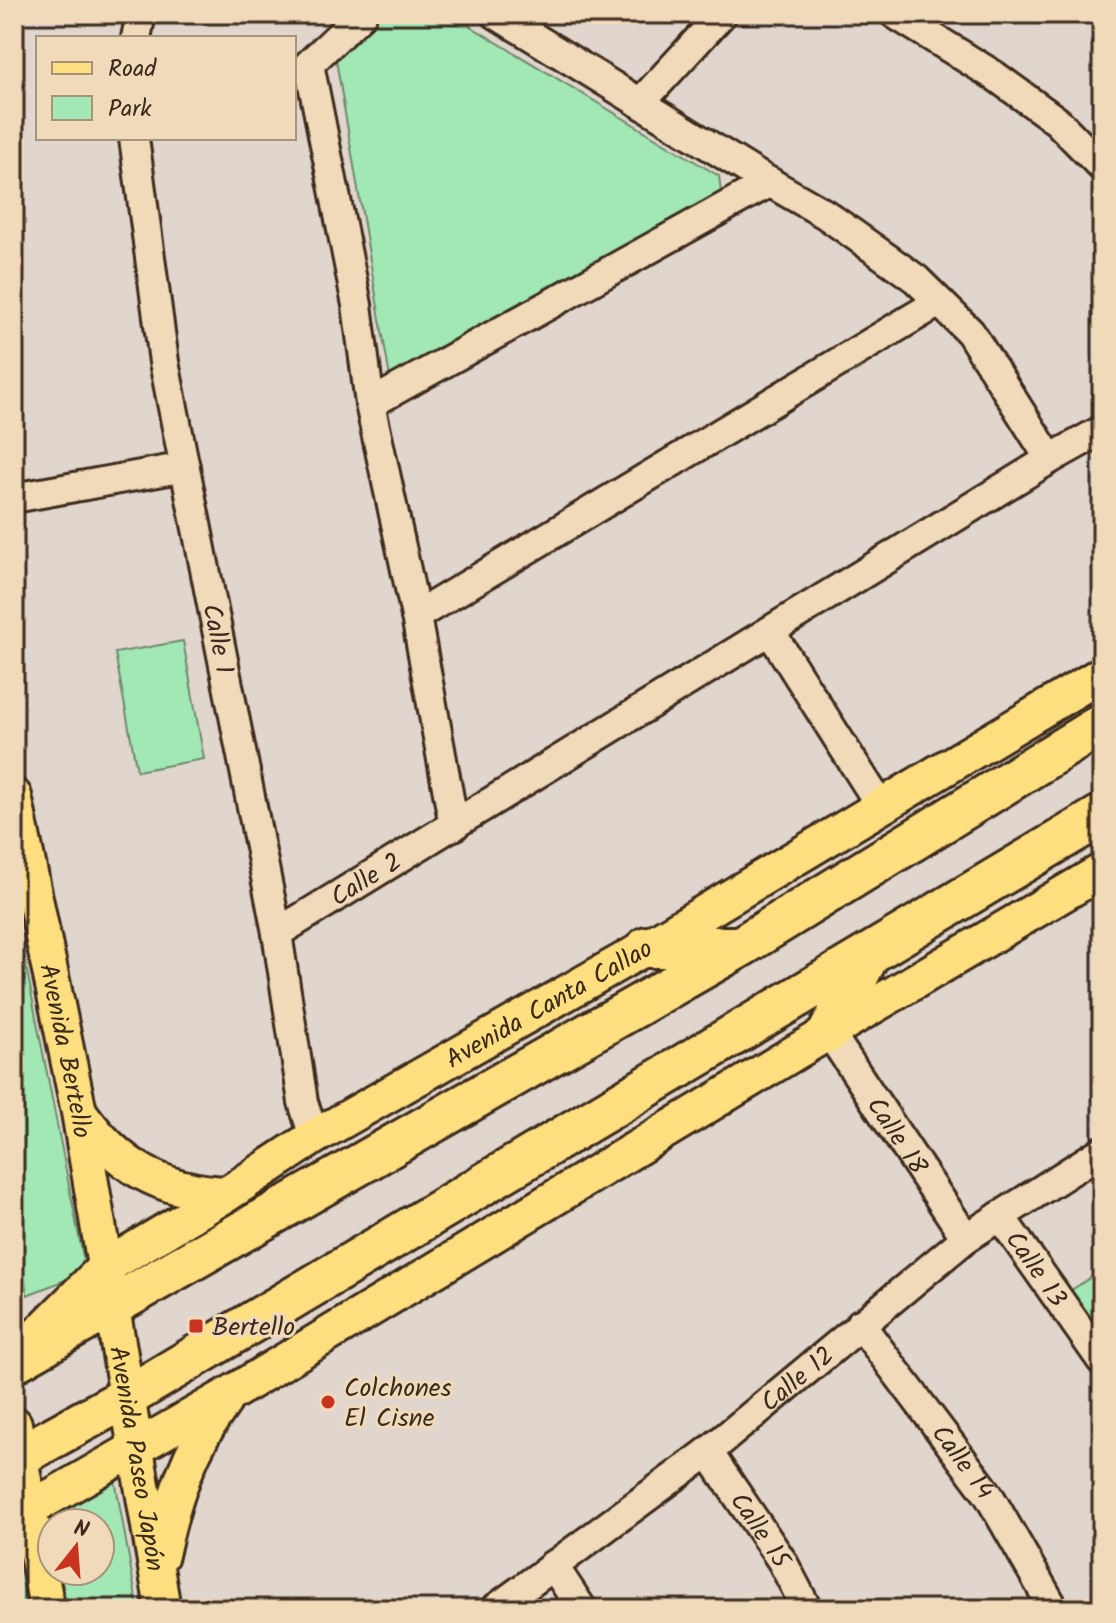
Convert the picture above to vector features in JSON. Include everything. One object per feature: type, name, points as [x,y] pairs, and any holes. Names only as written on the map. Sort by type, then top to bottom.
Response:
[{"type":"highway","name":"Avenida Canta Callao","points":[[14,1360],[740,947],[1102,724]]},
{"type":"highway","points":[[16,1446],[127,1397],[1102,815]]},
{"type":"highway","points":[[647,947],[740,947]]},
{"type":"highway","points":[[829,1032],[869,955]]},
{"type":"main road","name":"Avenida Canta Callao","points":[[14,1360],[105,1267],[227,1194],[314,1137],[647,947],[1102,674]]},
{"type":"main road","name":"Avenida Bertello","points":[[14,796],[79,1112],[110,1307]]},
{"type":"main road","points":[[22,1513],[230,1394],[1102,871]]},
{"type":"main road","points":[[79,1112],[97,1137],[118,1158],[144,1175],[172,1187],[199,1193],[227,1194]]},
{"type":"main road","name":"Avenida Paseo Japón","points":[[110,1307],[163,1609]]},
{"type":"main road","points":[[157,1571],[183,1474],[211,1420],[230,1394]]},
{"type":"main road","points":[[16,1446],[22,1513],[47,1609]]},
{"type":"street","points":[[136,36],[141,14]]},
{"type":"street","points":[[362,14],[302,65],[357,305],[370,404],[416,616],[454,826]]},
{"type":"street","points":[[496,14],[825,214],[916,279],[970,332],[1050,459]]},
{"type":"street","points":[[640,103],[722,14]]},
{"type":"street","points":[[895,14],[995,76],[1057,121],[1102,167]]},
{"type":"street","name":"Calle 1","points":[[134,140],[164,362],[277,933],[303,1102],[314,1137]]},
{"type":"street","points":[[370,404],[770,182]]},
{"type":"street","points":[[416,616],[939,302]]},
{"type":"street","name":"Calle 2","points":[[277,933],[1102,430]]},
{"type":"street","points":[[14,498],[185,467]]},
{"type":"street","points":[[770,631],[882,808]]},
{"type":"street","name":"Calle 18","points":[[829,1032],[966,1238]]},
{"type":"street","name":"Calle 12","points":[[495,1609],[708,1452],[966,1238],[1102,1151]]},
{"type":"street","name":"Calle 13","points":[[1000,1216],[1102,1361]]},
{"type":"street","name":"Calle 14","points":[[860,1324],[988,1494],[1054,1609]]},
{"type":"street","name":"Calle 15","points":[[708,1452],[782,1561],[807,1609]]},
{"type":"street","points":[[553,1565],[582,1609]]},
{"type":"green space","points":[[377,14],[450,14],[719,176],[721,193],[390,378],[335,54]]},
{"type":"green space","points":[[183,641],[204,759],[137,771],[115,653]]},
{"type":"green space","points":[[14,905],[86,1272],[27,1295],[14,1216]]},
{"type":"green space","points":[[1102,1270],[1102,1334],[1070,1291]]},
{"type":"green space","points":[[112,1474],[138,1609],[67,1609],[63,1587],[116,1587],[116,1507],[54,1507]]},
{"type":"green space","points":[[19,1534],[31,1609],[14,1609],[14,1537]]},
{"type":"place","name":"Bertello","points":[[196,1326]]},
{"type":"place","name":"Colchones El Cisne","points":[[328,1402]]}]
